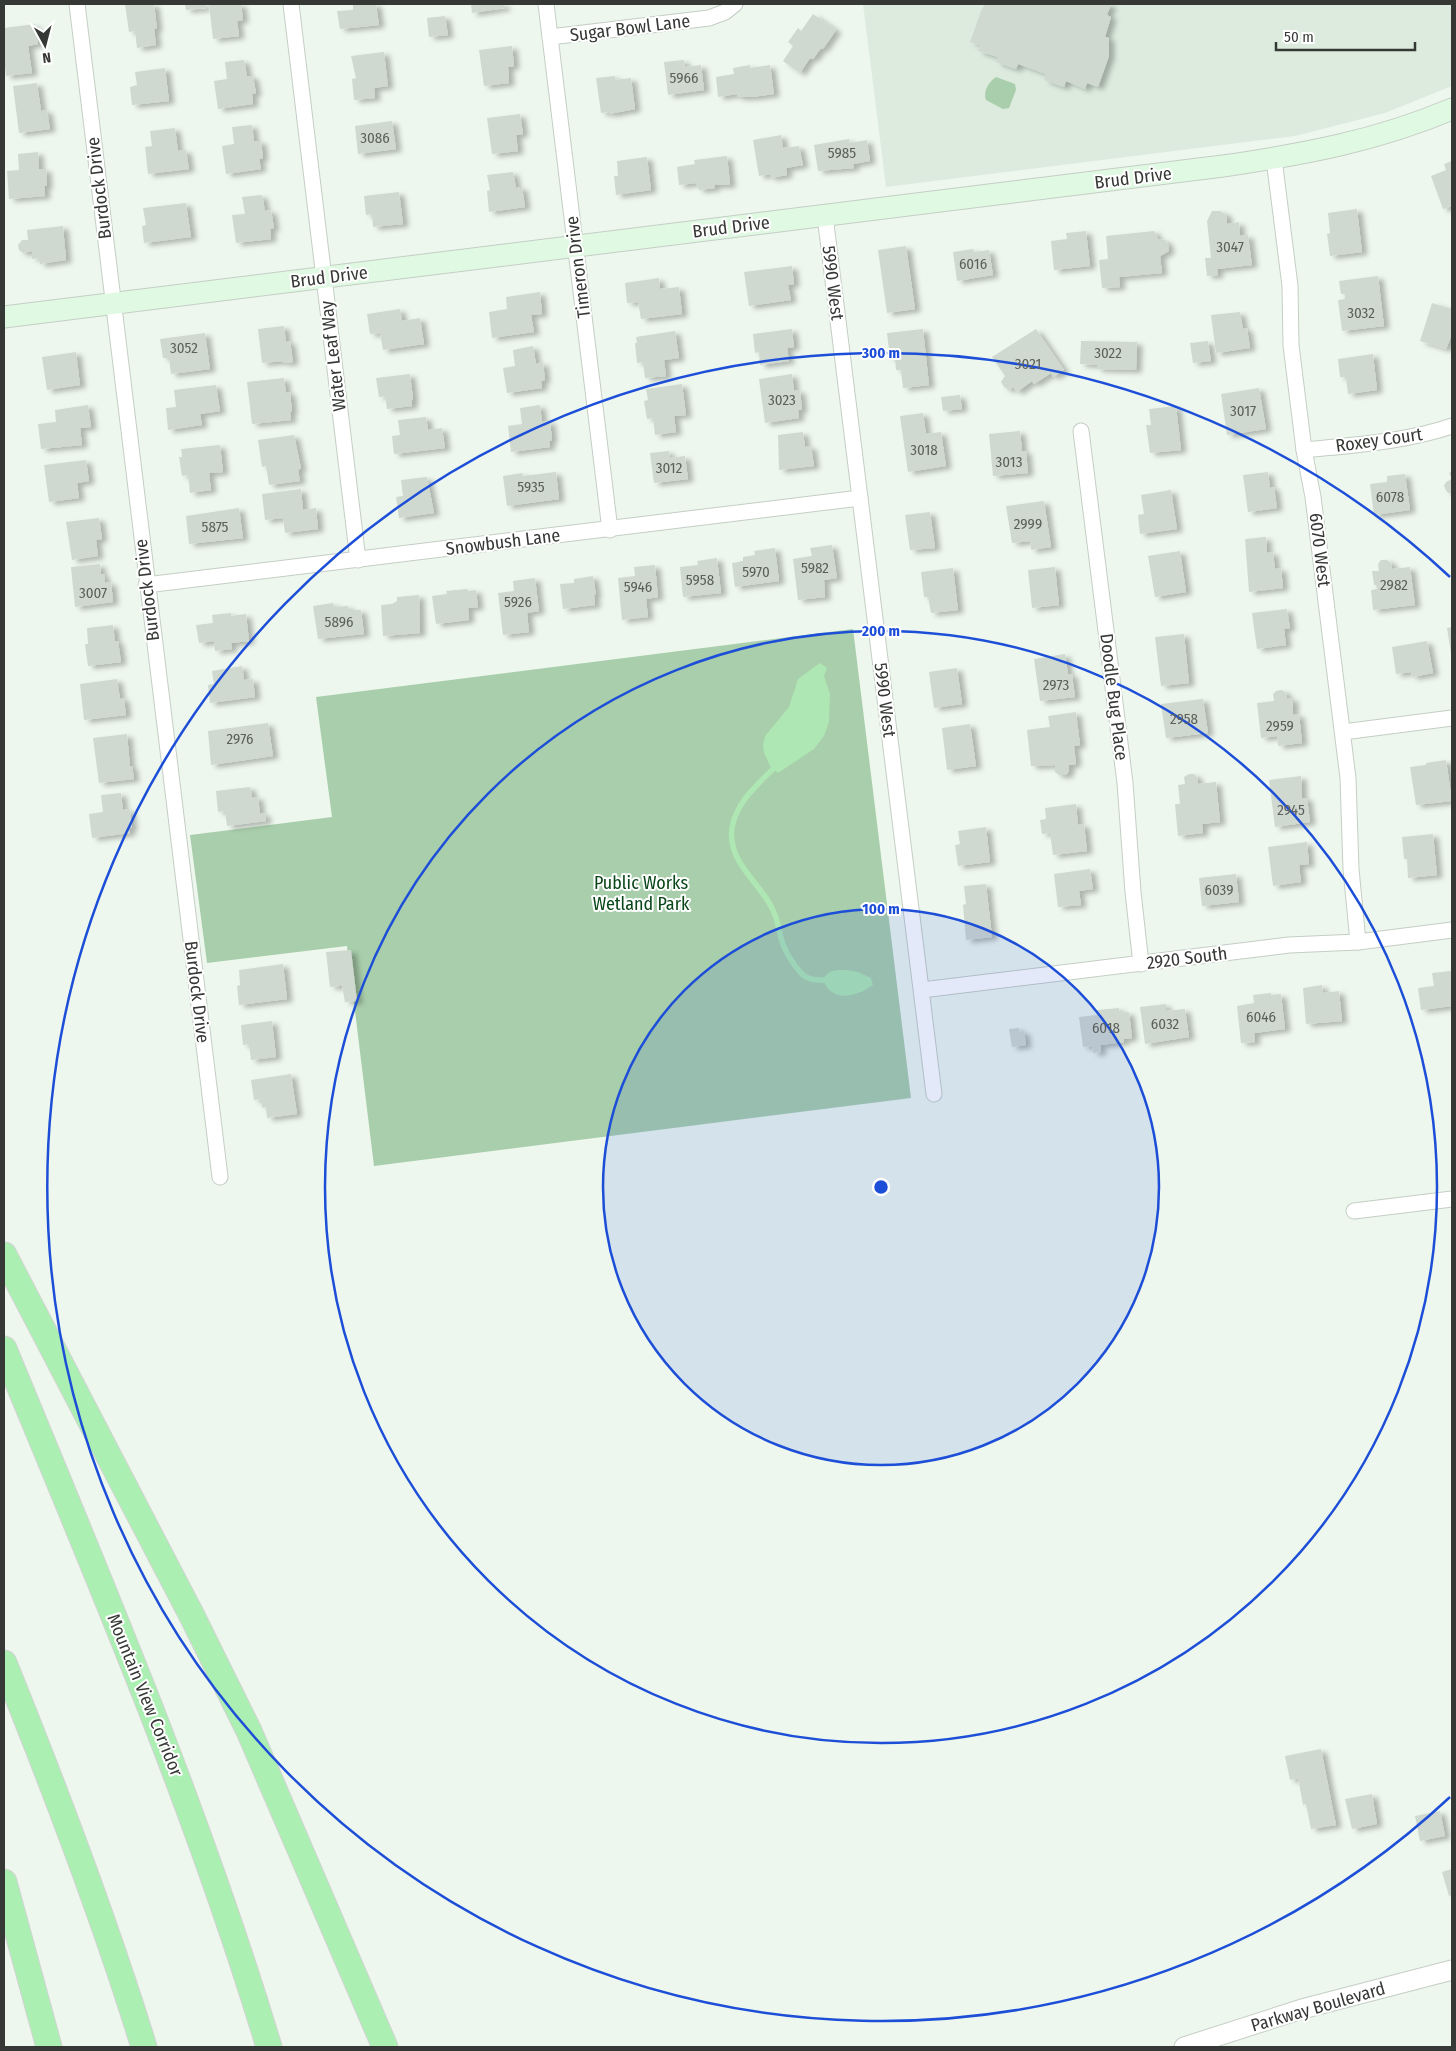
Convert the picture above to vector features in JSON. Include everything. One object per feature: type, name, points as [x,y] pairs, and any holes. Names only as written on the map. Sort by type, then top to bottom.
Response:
[{"type":"highway","points":[[4,1255],[246,1723],[385,2047]]},
{"type":"highway","name":"Mountain View Corridor","points":[[4,1349],[159,1728],[224,1905],[269,2047]]},
{"type":"highway","points":[[4,1663],[42,1756],[90,1884],[144,2047]]},
{"type":"highway","points":[[4,1882],[49,2047]]},
{"type":"main road","name":"Brud Drive","points":[[4,317],[1274,159],[1353,143],[1391,132],[1452,108]]},
{"type":"street","name":"Burdock Drive","points":[[77,4],[146,585],[220,1177]]},
{"type":"street","name":"Water Leaf Way","points":[[291,4],[358,560]]},
{"type":"street","name":"Timeron Drive","points":[[546,4],[610,530]]},
{"type":"street","name":"Sugar Bowl Lane","points":[[550,37],[709,18],[725,12],[735,4]]},
{"type":"street","name":"6070 West","points":[[1274,159],[1290,286],[1291,344],[1343,732],[1350,799],[1351,869],[1358,942]]},
{"type":"street","name":"5990 West","points":[[825,216],[934,1094]]},
{"type":"street","name":"Roxey Court","points":[[1304,450],[1406,438],[1452,426]]},
{"type":"street","name":"Doodle Bug Place","points":[[1080,431],[1125,783],[1133,892],[1141,964]]},
{"type":"street","name":"Snowbush Lane","points":[[146,585],[610,530],[860,498]]},
{"type":"street","points":[[1343,732],[1452,718]]},
{"type":"street","name":"2920 South","points":[[922,990],[1289,945],[1358,942],[1452,930]]},
{"type":"street","points":[[1354,1211],[1452,1199]]},
{"type":"street","name":"Parkway Boulevard","points":[[1184,2047],[1302,2010],[1452,1970]]},
{"type":"shaded area","points":[[863,4],[1452,4],[1452,86],[1385,113],[1295,136],[886,187]]},
{"type":"shaded area","points":[[820,663],[827,668],[824,676],[830,694],[829,722],[824,736],[814,749],[778,773],[770,766],[764,753],[765,736],[789,707],[798,679]]},
{"type":"shaded area","points":[[847,970],[858,972],[871,978],[873,985],[853,995],[846,996],[839,995],[827,988],[823,980],[827,974],[833,971]]},
{"type":"green space","points":[[996,77],[1015,84],[1016,90],[1009,108],[1003,109],[986,100],[985,93],[987,87]]},
{"type":"green space","name":"Public Works Wetland Park","points":[[853,629],[911,1098],[374,1166],[347,946],[207,963],[190,835],[332,817],[316,697]]},
{"type":"building","points":[[125,4],[154,4],[157,29],[154,29],[156,45],[137,48],[135,31],[129,32]]},
{"type":"building","points":[[185,4],[206,4],[206,8],[186,10]]},
{"type":"building","points":[[209,4],[241,4],[243,20],[237,21],[239,36],[213,39]]},
{"type":"building","points":[[353,4],[376,4],[379,25],[340,29],[337,11],[353,10]]},
{"type":"building","points":[[471,4],[504,4],[505,8],[472,13]]},
{"type":"building","points":[[985,4],[1111,4],[1107,15],[1111,17],[1105,37],[1109,38],[1109,56],[1098,87],[1087,83],[1085,89],[1066,81],[1064,87],[1044,80],[1046,74],[1018,64],[1016,69],[996,62],[998,57],[978,51],[980,45],[970,42]]},
{"type":"building","points":[[813,14],[836,30],[823,49],[821,48],[813,59],[810,58],[800,73],[783,61],[793,46],[788,42],[798,28],[801,31]]},
{"type":"building","points":[[445,16],[448,35],[429,37],[427,18]]},
{"type":"building","points":[[35,24],[38,44],[28,46],[32,73],[6,76],[4,28]]},
{"type":"building","points":[[512,46],[514,66],[508,67],[509,83],[484,86],[479,50]]},
{"type":"building","points":[[384,52],[388,86],[374,88],[375,98],[354,100],[352,79],[356,78],[351,56]]},
{"type":"building","points":[[244,60],[247,76],[253,76],[256,93],[252,94],[253,104],[218,109],[214,81],[227,79],[225,62]]},
{"type":"building","points":[[684,60],[685,67],[701,65],[704,90],[668,95],[664,62]]},
{"type":"building","points":[[750,65],[750,68],[770,65],[774,94],[737,97],[737,94],[718,97],[716,77],[734,74],[733,68]]},
{"type":"building","points":[[165,68],[169,101],[132,105],[130,87],[137,85],[135,72]]},
{"type":"building","points":[[615,76],[615,80],[631,78],[635,109],[609,114],[609,112],[601,113],[596,78]]},
{"type":"building","points":[[37,83],[41,111],[47,110],[50,129],[19,133],[13,86]]},
{"type":"building","points":[[520,114],[523,134],[516,135],[518,151],[492,154],[487,118]]},
{"type":"building","points":[[392,121],[396,149],[358,154],[355,126]]},
{"type":"building","points":[[252,125],[254,141],[261,141],[263,158],[259,159],[261,169],[226,174],[222,146],[234,144],[232,127]]},
{"type":"building","points":[[175,128],[178,151],[186,150],[189,169],[148,174],[145,147],[152,146],[150,131]]},
{"type":"building","points":[[781,135],[783,148],[799,146],[803,165],[786,168],[787,175],[770,178],[770,174],[759,176],[753,140]]},
{"type":"building","points":[[849,139],[849,143],[867,140],[870,161],[853,164],[854,168],[818,171],[814,145]]},
{"type":"building","points":[[38,152],[39,169],[46,169],[47,186],[44,186],[45,196],[9,199],[7,171],[19,170],[18,154]]},
{"type":"building","points":[[727,156],[729,185],[714,185],[715,188],[699,190],[696,183],[679,185],[677,167],[695,164],[694,160]]},
{"type":"building","points":[[647,157],[651,190],[616,195],[614,176],[618,176],[617,161]]},
{"type":"building","points":[[1452,161],[1452,206],[1443,209],[1431,176],[1446,170],[1444,164]]},
{"type":"building","points":[[513,172],[516,188],[522,187],[525,207],[489,212],[487,191],[490,190],[487,175]]},
{"type":"building","points":[[399,192],[403,224],[373,227],[372,214],[366,215],[364,196]]},
{"type":"building","points":[[262,195],[265,211],[271,210],[274,228],[270,229],[271,239],[236,243],[232,215],[245,214],[242,197]]},
{"type":"building","points":[[186,203],[191,237],[144,243],[142,226],[146,225],[143,208]]},
{"type":"building","points":[[1357,209],[1362,252],[1330,256],[1327,234],[1330,233],[1328,213]]},
{"type":"building","points":[[1212,211],[1220,211],[1227,215],[1227,224],[1239,222],[1240,236],[1248,235],[1252,265],[1217,269],[1218,275],[1207,276],[1205,258],[1211,258],[1207,221]]},
{"type":"building","points":[[63,226],[66,260],[40,264],[39,258],[32,259],[32,251],[23,253],[19,250],[18,245],[22,240],[28,240],[27,230]]},
{"type":"building","points":[[1086,231],[1090,266],[1054,270],[1051,241],[1067,239],[1066,233]]},
{"type":"building","points":[[1154,231],[1158,239],[1165,240],[1168,244],[1169,251],[1160,256],[1162,273],[1119,277],[1120,287],[1102,288],[1099,260],[1108,259],[1106,236]]},
{"type":"building","points":[[906,246],[915,309],[887,313],[878,250]]},
{"type":"building","points":[[973,249],[974,252],[989,250],[993,275],[957,281],[953,252]]},
{"type":"building","points":[[792,266],[794,284],[788,285],[791,300],[749,306],[744,272]]},
{"type":"building","points":[[1378,276],[1384,326],[1342,331],[1338,300],[1345,299],[1345,294],[1341,294],[1339,281]]},
{"type":"building","points":[[659,278],[660,289],[679,287],[682,314],[641,319],[638,302],[627,303],[625,283]]},
{"type":"building","points":[[540,292],[542,314],[531,315],[534,332],[492,338],[489,312],[507,309],[506,297]]},
{"type":"building","points":[[1432,303],[1452,309],[1452,334],[1446,349],[1420,341]]},
{"type":"building","points":[[400,309],[402,321],[420,318],[424,344],[383,350],[380,333],[370,334],[367,314]]},
{"type":"building","points":[[1240,312],[1243,329],[1247,328],[1250,348],[1216,353],[1211,315]]},
{"type":"building","points":[[284,326],[286,342],[290,341],[293,362],[262,363],[258,329]]},
{"type":"building","points":[[792,329],[794,347],[787,348],[789,361],[760,365],[759,352],[755,353],[753,334]]},
{"type":"building","points":[[923,329],[929,385],[903,388],[901,370],[896,370],[895,358],[890,358],[887,333]]},
{"type":"building","points":[[1036,329],[1064,370],[1053,377],[1051,373],[1034,384],[1032,381],[1017,392],[1013,387],[1009,390],[1001,382],[1005,376],[992,357]]},
{"type":"building","points":[[675,331],[679,358],[664,360],[666,376],[645,378],[643,362],[637,363],[636,337]]},
{"type":"building","points":[[205,333],[210,369],[171,374],[169,358],[163,358],[160,339]]},
{"type":"building","points":[[1081,341],[1137,342],[1136,370],[1097,369],[1097,365],[1080,364]]},
{"type":"building","points":[[1208,341],[1211,361],[1193,363],[1190,343]]},
{"type":"building","points":[[533,346],[536,364],[543,362],[545,380],[541,381],[542,388],[507,393],[503,368],[515,366],[513,350]]},
{"type":"building","points":[[76,352],[80,385],[47,390],[42,357]]},
{"type":"building","points":[[1373,354],[1377,390],[1348,394],[1346,377],[1340,377],[1338,359]]},
{"type":"building","points":[[410,374],[412,406],[387,409],[385,396],[379,397],[376,378]]},
{"type":"building","points":[[792,374],[794,391],[800,390],[802,410],[798,410],[799,418],[765,423],[759,379]]},
{"type":"building","points":[[284,378],[286,393],[290,392],[291,420],[252,424],[247,382]]},
{"type":"building","points":[[682,384],[686,415],[674,416],[676,432],[655,435],[653,418],[647,419],[644,401],[648,400],[646,389]]},
{"type":"building","points":[[216,385],[220,411],[200,414],[202,425],[168,430],[166,408],[176,407],[174,390]]},
{"type":"building","points":[[1259,388],[1266,429],[1227,435],[1221,394]]},
{"type":"building","points":[[960,395],[962,409],[943,411],[941,397]]},
{"type":"building","points":[[88,405],[91,427],[80,428],[82,445],[41,449],[38,424],[56,422],[55,410]]},
{"type":"building","points":[[540,405],[542,422],[550,421],[552,440],[549,441],[550,447],[511,452],[508,426],[522,424],[520,408]]},
{"type":"building","points":[[1176,406],[1181,450],[1150,453],[1146,425],[1151,425],[1149,409]]},
{"type":"building","points":[[923,413],[926,434],[941,432],[946,466],[908,472],[900,416]]},
{"type":"building","points":[[426,417],[428,430],[442,428],[445,448],[394,454],[392,436],[400,435],[398,420]]},
{"type":"building","points":[[1020,431],[1022,451],[1026,451],[1028,473],[993,476],[989,434]]},
{"type":"building","points":[[803,432],[805,447],[811,446],[814,466],[779,470],[778,435]]},
{"type":"building","points":[[294,435],[301,468],[298,470],[300,481],[269,485],[266,466],[262,467],[258,440]]},
{"type":"building","points":[[220,445],[223,472],[209,473],[211,490],[190,493],[188,475],[182,476],[179,457],[182,457],[181,449]]},
{"type":"building","points":[[669,451],[670,458],[685,456],[688,479],[654,483],[650,453]]},
{"type":"building","points":[[86,460],[89,481],[77,483],[79,498],[49,502],[44,465]]},
{"type":"building","points":[[556,472],[559,499],[507,506],[503,476],[522,473],[523,476]]},
{"type":"building","points":[[1268,472],[1270,488],[1274,487],[1277,508],[1248,512],[1243,475]]},
{"type":"building","points":[[1405,474],[1410,510],[1374,515],[1370,484],[1387,482],[1387,476]]},
{"type":"building","points":[[427,477],[434,513],[399,518],[396,497],[403,496],[401,480]]},
{"type":"building","points":[[1452,479],[1452,494],[1447,492],[1444,486],[1446,482]]},
{"type":"building","points":[[301,489],[303,510],[316,508],[318,529],[285,533],[283,518],[265,520],[262,494]]},
{"type":"building","points":[[1171,490],[1177,529],[1140,534],[1138,515],[1144,514],[1141,495]]},
{"type":"building","points":[[1044,501],[1051,547],[1031,550],[1030,541],[1012,543],[1006,506]]},
{"type":"building","points":[[239,508],[243,538],[189,544],[186,516]]},
{"type":"building","points":[[930,512],[935,548],[910,550],[905,515]]},
{"type":"building","points":[[99,518],[102,539],[96,540],[98,556],[72,560],[66,522]]},
{"type":"building","points":[[1266,537],[1267,553],[1273,552],[1275,569],[1281,568],[1283,588],[1249,592],[1245,539]]},
{"type":"building","points":[[832,545],[837,578],[824,580],[825,597],[798,600],[793,559],[812,556],[810,548]]},
{"type":"building","points":[[775,548],[779,581],[735,587],[732,563],[743,561],[743,557],[755,555],[754,551]]},
{"type":"building","points":[[1180,551],[1186,592],[1155,597],[1148,556]]},
{"type":"building","points":[[717,558],[721,593],[683,597],[680,567],[698,565],[697,561]]},
{"type":"building","points":[[1381,560],[1387,560],[1392,564],[1392,569],[1410,567],[1415,605],[1373,610],[1371,590],[1377,589],[1376,585],[1374,585],[1372,571],[1379,571],[1378,564]]},
{"type":"building","points":[[100,564],[101,574],[104,574],[105,583],[111,582],[113,602],[75,607],[71,567]]},
{"type":"building","points":[[655,565],[658,597],[646,599],[648,617],[622,620],[618,578],[635,576],[634,567]]},
{"type":"building","points":[[1055,567],[1059,605],[1032,608],[1028,570]]},
{"type":"building","points":[[953,568],[958,610],[931,613],[928,597],[924,597],[921,572]]},
{"type":"building","points":[[593,576],[596,595],[594,594],[595,605],[563,609],[560,584],[574,583],[574,579]]},
{"type":"building","points":[[535,578],[539,611],[527,613],[529,632],[503,635],[498,593],[514,591],[513,581]]},
{"type":"building","points":[[467,589],[468,591],[476,590],[478,607],[468,608],[469,620],[436,624],[432,596],[447,594],[446,591]]},
{"type":"building","points":[[419,595],[420,633],[383,636],[381,605],[392,604],[397,601],[397,597]]},
{"type":"building","points":[[333,603],[334,607],[348,606],[349,610],[361,610],[364,634],[318,639],[313,606]]},
{"type":"building","points":[[1287,609],[1290,628],[1284,629],[1286,645],[1257,649],[1252,613]]},
{"type":"building","points":[[231,613],[231,616],[246,614],[249,641],[231,643],[232,649],[215,651],[214,641],[199,643],[196,625],[213,623],[212,615]]},
{"type":"building","points":[[113,625],[115,641],[118,641],[121,662],[88,666],[85,644],[88,644],[87,628]]},
{"type":"building","points":[[1452,627],[1452,653],[1451,653],[1447,628]]},
{"type":"building","points":[[1184,634],[1189,683],[1161,686],[1155,637]]},
{"type":"building","points":[[1427,641],[1433,673],[1412,677],[1411,672],[1396,674],[1392,647]]},
{"type":"building","points":[[1065,654],[1068,674],[1072,674],[1075,697],[1040,701],[1034,659]]},
{"type":"building","points":[[242,666],[244,680],[253,679],[255,697],[210,703],[208,685],[214,684],[212,671]]},
{"type":"building","points":[[957,668],[962,704],[934,708],[929,672]]},
{"type":"building","points":[[117,679],[120,699],[124,698],[126,715],[84,720],[80,684]]},
{"type":"building","points":[[1282,690],[1286,693],[1287,699],[1293,698],[1293,715],[1299,714],[1302,743],[1278,746],[1277,736],[1261,738],[1257,703],[1274,701],[1273,694],[1276,691]]},
{"type":"building","points":[[1203,699],[1208,733],[1166,738],[1161,704]]},
{"type":"building","points":[[1076,712],[1080,745],[1074,746],[1076,764],[1069,765],[1069,771],[1066,775],[1059,775],[1055,772],[1055,765],[1031,766],[1027,730],[1050,727],[1048,716]]},
{"type":"building","points":[[268,723],[273,756],[211,765],[208,731]]},
{"type":"building","points":[[970,724],[976,766],[947,770],[942,728]]},
{"type":"building","points":[[127,734],[130,767],[132,766],[134,779],[99,783],[93,738]]},
{"type":"building","points":[[1446,760],[1452,801],[1416,805],[1410,767]]},
{"type":"building","points":[[1194,774],[1198,779],[1198,784],[1216,782],[1220,822],[1202,824],[1203,833],[1178,836],[1175,804],[1180,804],[1178,785],[1185,784],[1184,777]]},
{"type":"building","points":[[1301,776],[1302,798],[1307,798],[1310,822],[1275,827],[1269,780]]},
{"type":"building","points":[[250,787],[252,797],[258,797],[260,814],[265,813],[266,821],[227,826],[225,811],[218,812],[216,791]]},
{"type":"building","points":[[121,793],[123,810],[130,809],[132,828],[129,828],[130,833],[92,838],[89,814],[103,812],[101,795]]},
{"type":"building","points":[[1076,804],[1078,825],[1084,824],[1087,851],[1053,855],[1050,833],[1042,834],[1040,820],[1046,819],[1045,808]]},
{"type":"building","points":[[986,827],[990,862],[958,866],[955,845],[960,844],[958,831]]},
{"type":"building","points":[[1433,834],[1437,875],[1408,878],[1407,859],[1404,859],[1402,837]]},
{"type":"building","points":[[1307,842],[1309,864],[1299,865],[1301,882],[1273,886],[1268,847]]},
{"type":"building","points":[[1090,869],[1093,889],[1079,891],[1081,905],[1058,907],[1054,874]]},
{"type":"building","points":[[1236,874],[1239,902],[1202,906],[1199,878]]},
{"type":"building","points":[[986,884],[992,937],[966,940],[963,905],[966,904],[964,886]]},
{"type":"building","points":[[351,950],[357,1001],[345,1002],[342,986],[348,985],[330,987],[326,952]]},
{"type":"building","points":[[283,964],[287,999],[239,1005],[237,986],[240,985],[239,970]]},
{"type":"building","points":[[1451,971],[1452,1006],[1421,1010],[1418,988],[1434,986],[1432,973]]},
{"type":"building","points":[[1322,985],[1323,993],[1339,991],[1342,1021],[1306,1024],[1303,988]]},
{"type":"building","points":[[1271,993],[1271,995],[1281,994],[1285,1029],[1254,1033],[1255,1042],[1241,1043],[1237,1006],[1254,1003],[1253,995]]},
{"type":"building","points":[[1166,1004],[1166,1011],[1185,1009],[1189,1037],[1145,1044],[1140,1007]]},
{"type":"building","points":[[1119,1008],[1120,1013],[1129,1012],[1132,1038],[1124,1039],[1124,1042],[1100,1045],[1101,1052],[1093,1053],[1092,1046],[1083,1047],[1079,1017],[1097,1015],[1097,1010]]},
{"type":"building","points":[[272,1021],[276,1057],[251,1060],[249,1044],[243,1045],[241,1025]]},
{"type":"building","points":[[1019,1028],[1019,1032],[1024,1031],[1026,1045],[1012,1047],[1009,1029]]},
{"type":"building","points":[[291,1074],[297,1114],[267,1118],[266,1107],[262,1108],[261,1099],[254,1100],[251,1080]]},
{"type":"building","points":[[1321,1749],[1336,1825],[1311,1829],[1306,1804],[1303,1805],[1298,1778],[1290,1780],[1285,1756]]},
{"type":"building","points":[[1372,1794],[1377,1824],[1352,1829],[1345,1799]]},
{"type":"building","points":[[1440,1811],[1445,1836],[1420,1841],[1415,1816]]},
{"type":"building","points":[[1452,1869],[1452,1895],[1449,1896],[1442,1872]]},
{"type":"waterway","points":[[773,769],[742,803],[734,819],[732,841],[735,853],[741,864],[770,904],[776,918],[782,943],[792,962],[807,977],[823,980]]}]
